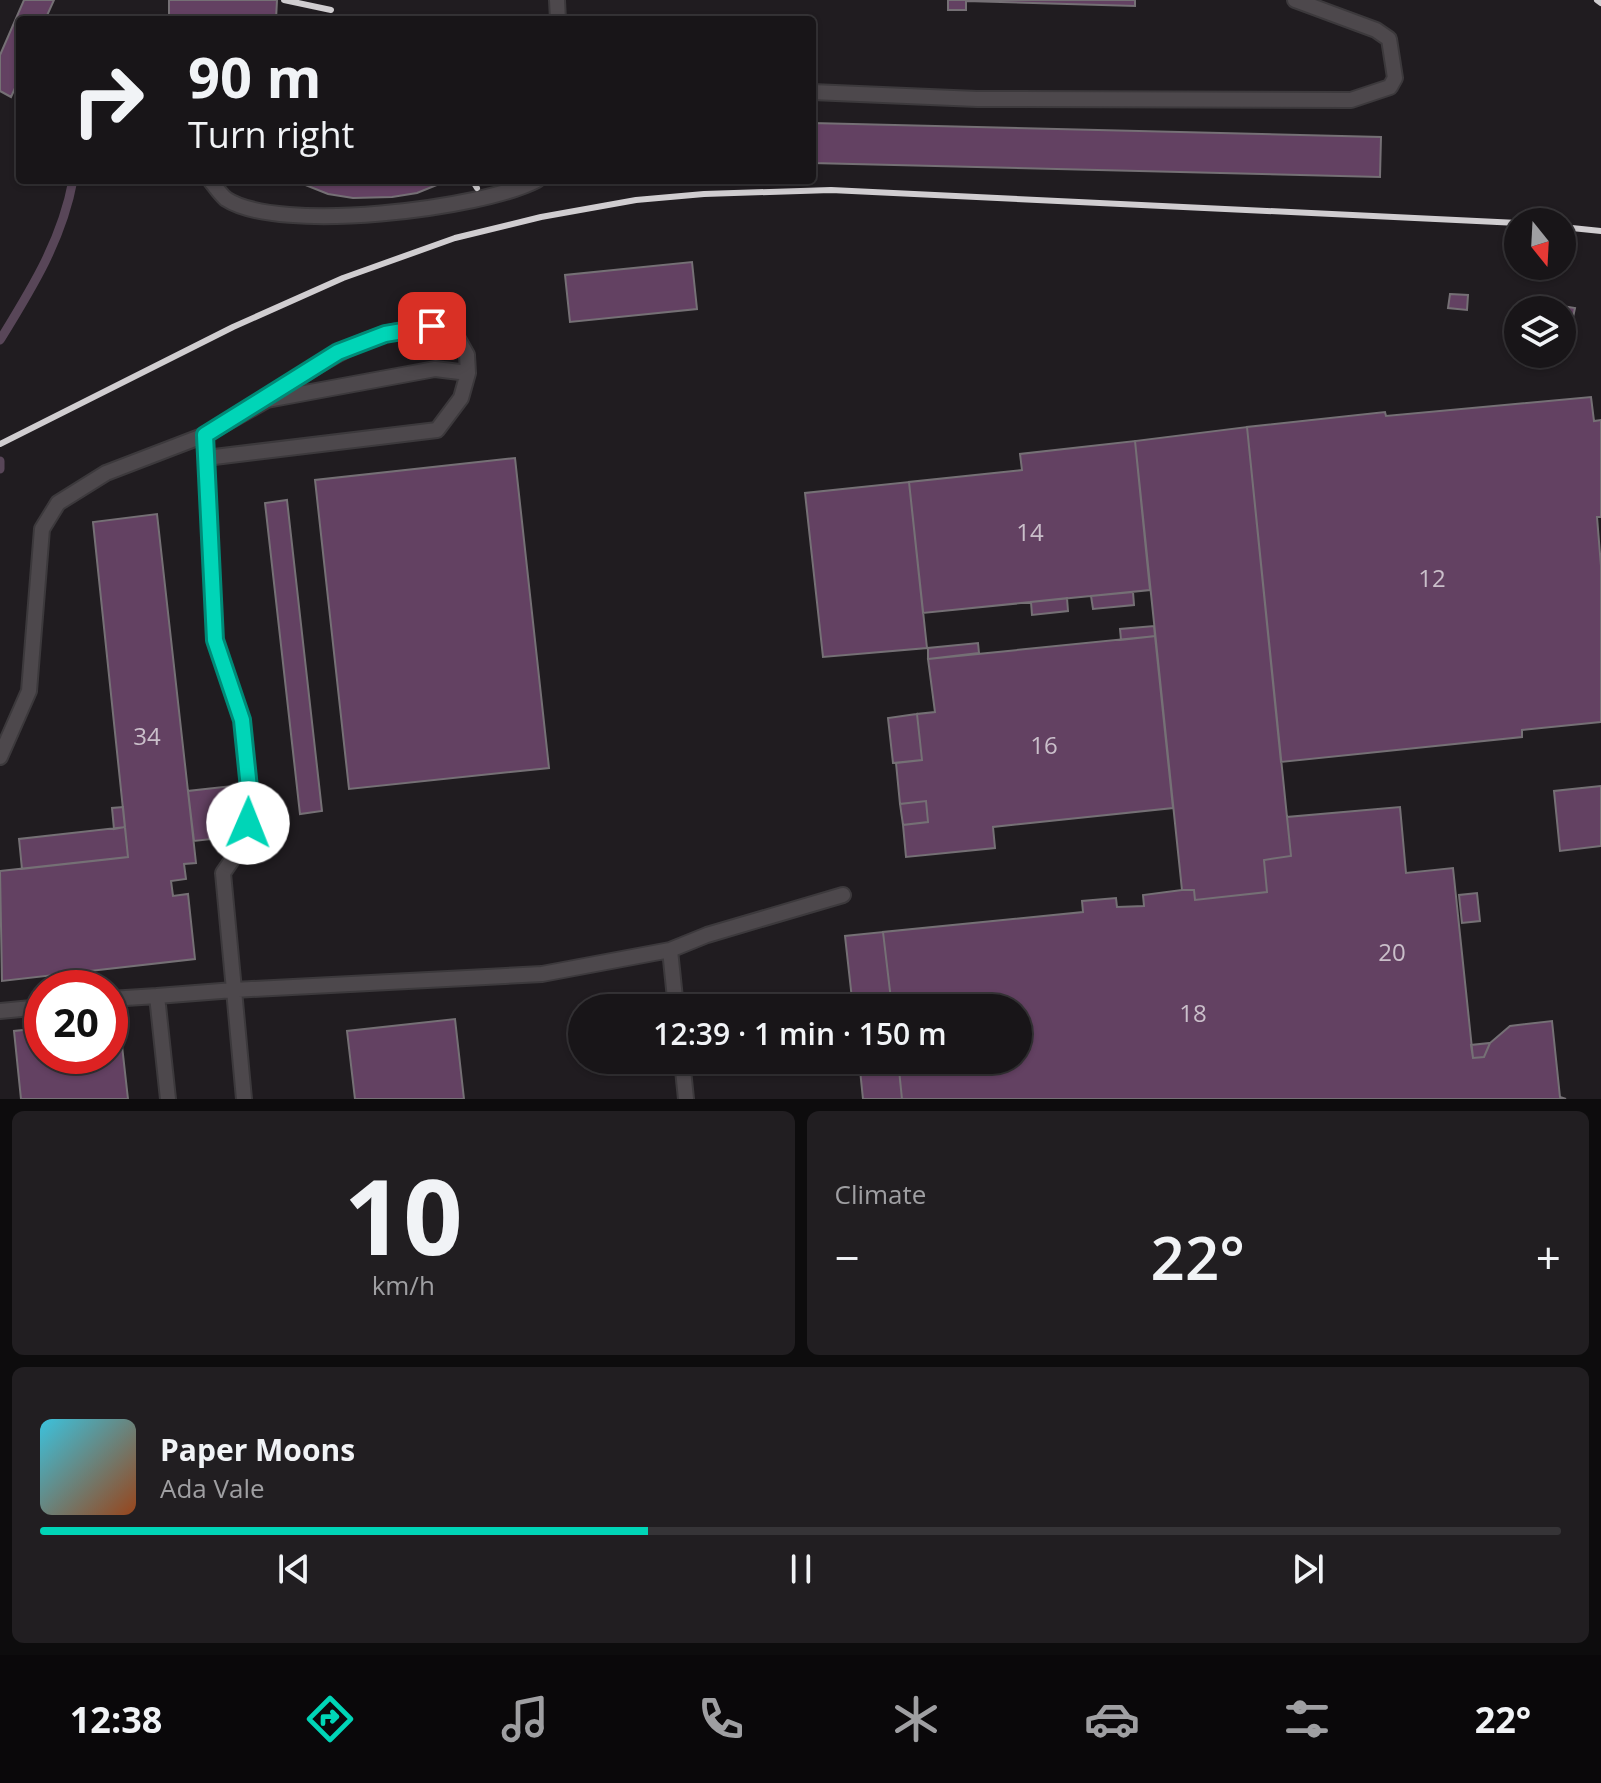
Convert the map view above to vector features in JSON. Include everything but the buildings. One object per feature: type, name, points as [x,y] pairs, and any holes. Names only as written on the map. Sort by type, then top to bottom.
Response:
[{"type":"lane","points":[[816,92],[977,99],[1351,100],[1390,87],[1395,78],[1389,39],[1376,30],[1295,0]]},
{"type":"lane","points":[[213,184],[224,197],[239,205],[271,213],[343,217],[506,194],[528,184]]},
{"type":"lane","points":[[0,757],[29,691],[42,529],[58,503],[106,473],[205,435],[267,400],[338,352],[385,334],[432,326],[454,332],[467,355],[468,373],[461,398],[437,430],[206,458]]},
{"type":"lane","points":[[267,400],[435,369],[468,373]]},
{"type":"lane","points":[[205,435],[215,640],[242,720],[250,798],[243,844],[223,873],[244,1099]]},
{"type":"lane","points":[[128,998],[542,974],[670,950],[707,935],[843,895]]},
{"type":"lane","points":[[670,950],[675,994]]},
{"type":"lane","points":[[157,996],[168,1099]]},
{"type":"lane","points":[[0,1011],[24,1009]]},
{"type":"lane","points":[[683,1074],[686,1099]]},
{"type":"waterway","points":[[0,340],[54,243],[72,184]]},
{"type":"waterway","points":[[0,461],[0,469]]},
{"type":"railway","points":[[284,0],[331,10]]},
{"type":"railway","points":[[1597,0],[1601,3]]},
{"type":"railway","points":[[474,184],[477,188]]},
{"type":"railway","points":[[0,444],[233,327],[343,278],[455,238],[541,217],[636,200],[704,194],[831,190],[1504,222]]},
{"type":"railway","points":[[1576,228],[1601,231]]},
{"type":"route","points":[[248,823],[250,798],[242,720],[215,640],[205,435],[267,400],[338,352],[385,334],[432,326]]}]
